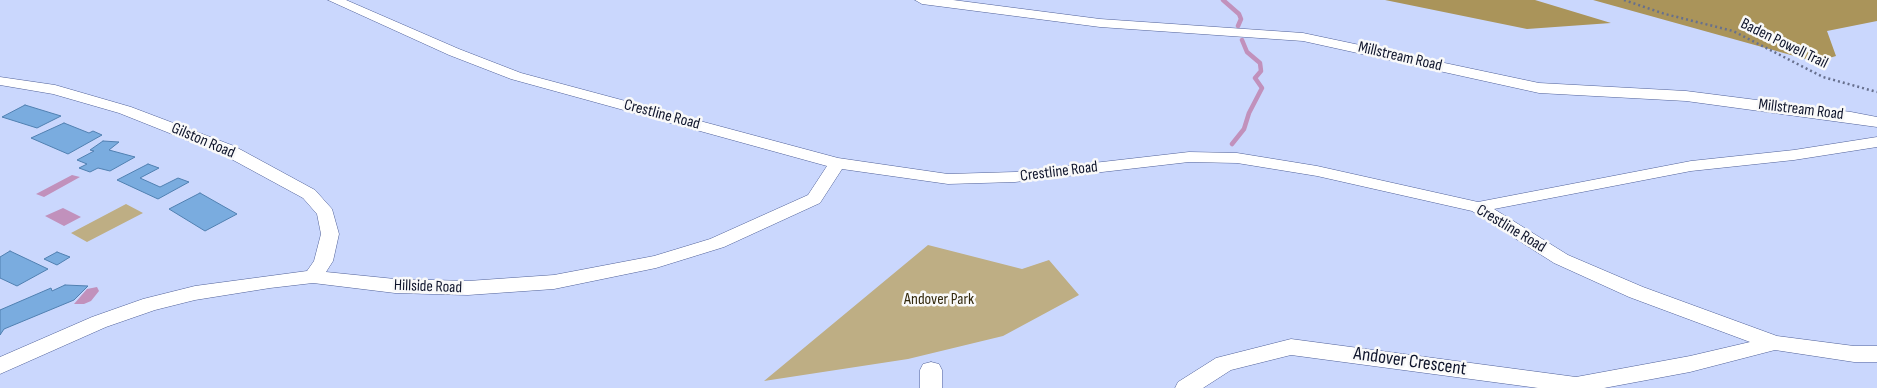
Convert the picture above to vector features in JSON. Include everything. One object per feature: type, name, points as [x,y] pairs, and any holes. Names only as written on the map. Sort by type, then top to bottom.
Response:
[{"type":"street","name":"Crestline Road","points":[[335,0],[454,52],[516,76],[837,163],[948,179],[1016,177],[1189,157],[1238,158],[1281,164],[1478,207],[1561,259],[1636,292],[1775,343]]},
{"type":"street","name":"Millstream Road","points":[[922,0],[1080,22],[1238,31],[1303,37],[1385,53],[1539,88],[1678,95],[1877,122]]},
{"type":"street","name":"Gilston Road","points":[[0,80],[55,90],[125,110],[228,150],[309,194],[326,213],[330,234],[322,261],[313,277]]},
{"type":"street","name":"Millstream Road","points":[[1478,207],[1691,166],[1794,155],[1877,142]]},
{"type":"street","name":"Hillside Road","points":[[0,366],[99,322],[150,304],[232,287],[313,277],[395,286],[468,288],[554,282],[656,262],[717,244],[814,199],[837,163]]},
{"type":"street","name":"Andover Crescent","points":[[1186,388],[1224,364],[1291,347],[1576,385],[1690,364],[1775,343],[1854,354],[1877,354]]},
{"type":"path","name":"Baden Powell Trail","points":[[1624,0],[1665,14],[1733,31],[1762,44],[1823,77],[1877,92]]},
{"type":"green space","points":[[126,204],[143,213],[87,242],[71,233]]},
{"type":"green space","name":"Andover Park","points":[[928,245],[1022,269],[1049,260],[1079,295],[1003,336],[908,359],[764,381]]},
{"type":"shaded area","points":[[1385,0],[1535,0],[1611,23],[1527,29]]},
{"type":"shaded area","points":[[1593,0],[1877,0],[1877,21],[1827,31],[1836,56],[1816,62]]},
{"type":"shaded area","points":[[72,175],[80,177],[44,197],[36,194]]},
{"type":"shaded area","points":[[63,208],[81,217],[64,226],[45,216]]},
{"type":"shaded area","points":[[97,287],[99,291],[91,301],[84,304],[74,304],[87,289]]},
{"type":"building","points":[[25,105],[61,116],[37,128],[2,117]]},
{"type":"building","points":[[64,123],[89,133],[93,131],[102,135],[68,154],[31,138]]},
{"type":"building","points":[[103,141],[119,142],[109,150],[135,157],[110,171],[98,168],[90,172],[79,168],[87,164],[77,160],[94,151],[90,150]]},
{"type":"building","points":[[148,164],[159,168],[140,178],[160,187],[178,178],[189,182],[158,199],[117,180]]},
{"type":"building","points":[[200,193],[237,214],[205,231],[169,209]]},
{"type":"building","points":[[10,251],[48,269],[17,286],[0,278],[0,257]]},
{"type":"building","points":[[57,252],[70,257],[57,265],[44,259]]},
{"type":"building","points":[[65,285],[88,286],[74,300],[4,329],[0,335],[0,310],[51,288],[52,291]]},
{"type":"waterway","points":[[1223,0],[1239,14],[1241,19],[1238,26]]},
{"type":"waterway","points":[[1232,144],[1244,129],[1249,113],[1262,88],[1255,78],[1261,71],[1260,63],[1247,52],[1242,40]]}]
